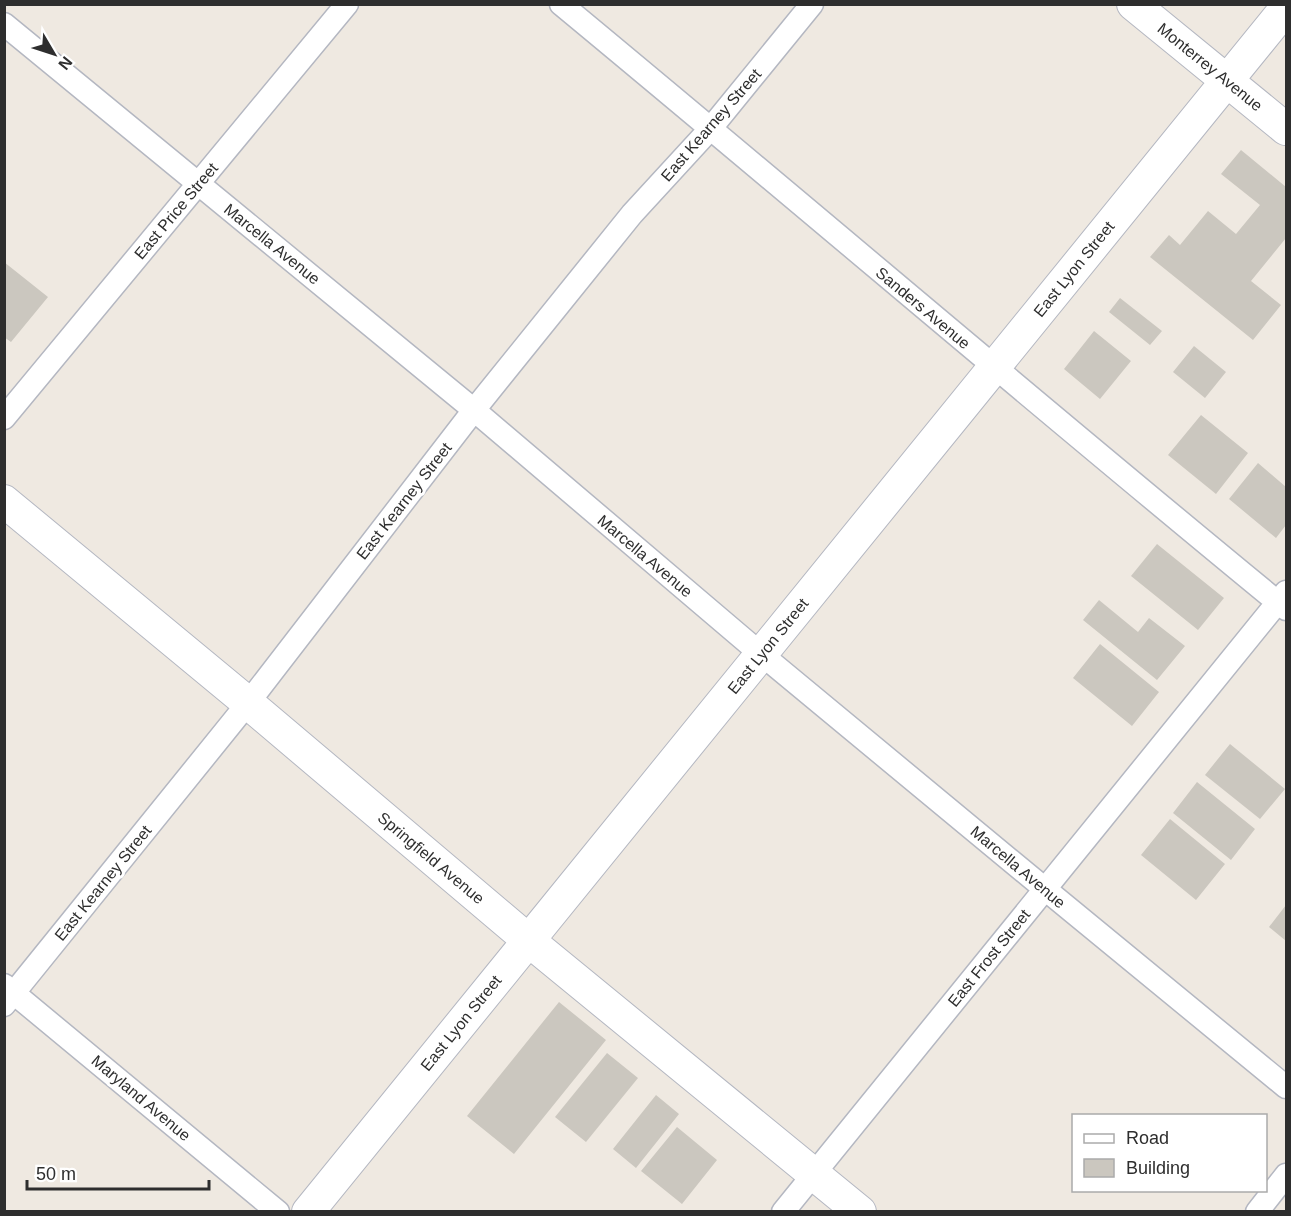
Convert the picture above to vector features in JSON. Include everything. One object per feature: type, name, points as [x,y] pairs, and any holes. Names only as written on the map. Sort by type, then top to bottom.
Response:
[{"type":"main road","name":"Monterrey Avenue","points":[[1133,4],[1287,129]]},
{"type":"main road","name":"East Lyon Street","points":[[308,1212],[1287,8]]},
{"type":"main road","name":"Springfield Avenue","points":[[4,501],[248,703],[528,940],[860,1212]]},
{"type":"street","name":"East Price Street","points":[[4,418],[347,4]]},
{"type":"street","name":"Sanders Avenue","points":[[561,4],[994,367],[1284,601]]},
{"type":"street","name":"East Kearney Street","points":[[8,994],[248,703],[474,411],[632,214],[711,128],[812,4]]},
{"type":"street","name":"Marcella Avenue","points":[[4,24],[474,411],[1045,890],[1287,1087]]},
{"type":"street","name":"East Frost Street","points":[[783,1212],[1284,601]]},
{"type":"street","name":"Maryland Avenue","points":[[8,994],[278,1212]]},
{"type":"street","points":[[1257,1212],[1287,1175]]},
{"type":"building","points":[[1241,150],[1286,187],[1286,238],[1251,281],[1281,305],[1253,340],[1150,257],[1169,235],[1180,245],[1208,211],[1236,234],[1260,205],[1221,174]]},
{"type":"building","points":[[4,262],[48,297],[11,342],[4,337]]},
{"type":"building","points":[[1120,298],[1162,331],[1150,345],[1109,312]]},
{"type":"building","points":[[1094,331],[1131,361],[1100,399],[1064,369]]},
{"type":"building","points":[[1194,346],[1226,372],[1205,398],[1173,372]]},
{"type":"building","points":[[1201,415],[1248,453],[1216,494],[1168,455]]},
{"type":"building","points":[[1258,463],[1286,487],[1286,525],[1276,538],[1229,499]]},
{"type":"building","points":[[1157,544],[1224,598],[1198,630],[1131,576]]},
{"type":"building","points":[[1099,600],[1138,632],[1149,618],[1185,646],[1157,680],[1083,620]]},
{"type":"building","points":[[1100,644],[1159,692],[1132,726],[1073,678]]},
{"type":"building","points":[[1230,744],[1285,789],[1260,819],[1205,775]]},
{"type":"building","points":[[1197,782],[1255,829],[1231,860],[1173,813]]},
{"type":"building","points":[[1170,819],[1225,864],[1196,900],[1141,855]]},
{"type":"building","points":[[1286,905],[1286,941],[1269,927]]},
{"type":"building","points":[[559,1002],[606,1040],[514,1154],[467,1116]]},
{"type":"building","points":[[607,1053],[638,1078],[586,1142],[555,1117]]},
{"type":"building","points":[[656,1095],[679,1114],[636,1168],[613,1149]]},
{"type":"building","points":[[677,1127],[717,1160],[682,1204],[641,1171]]}]
